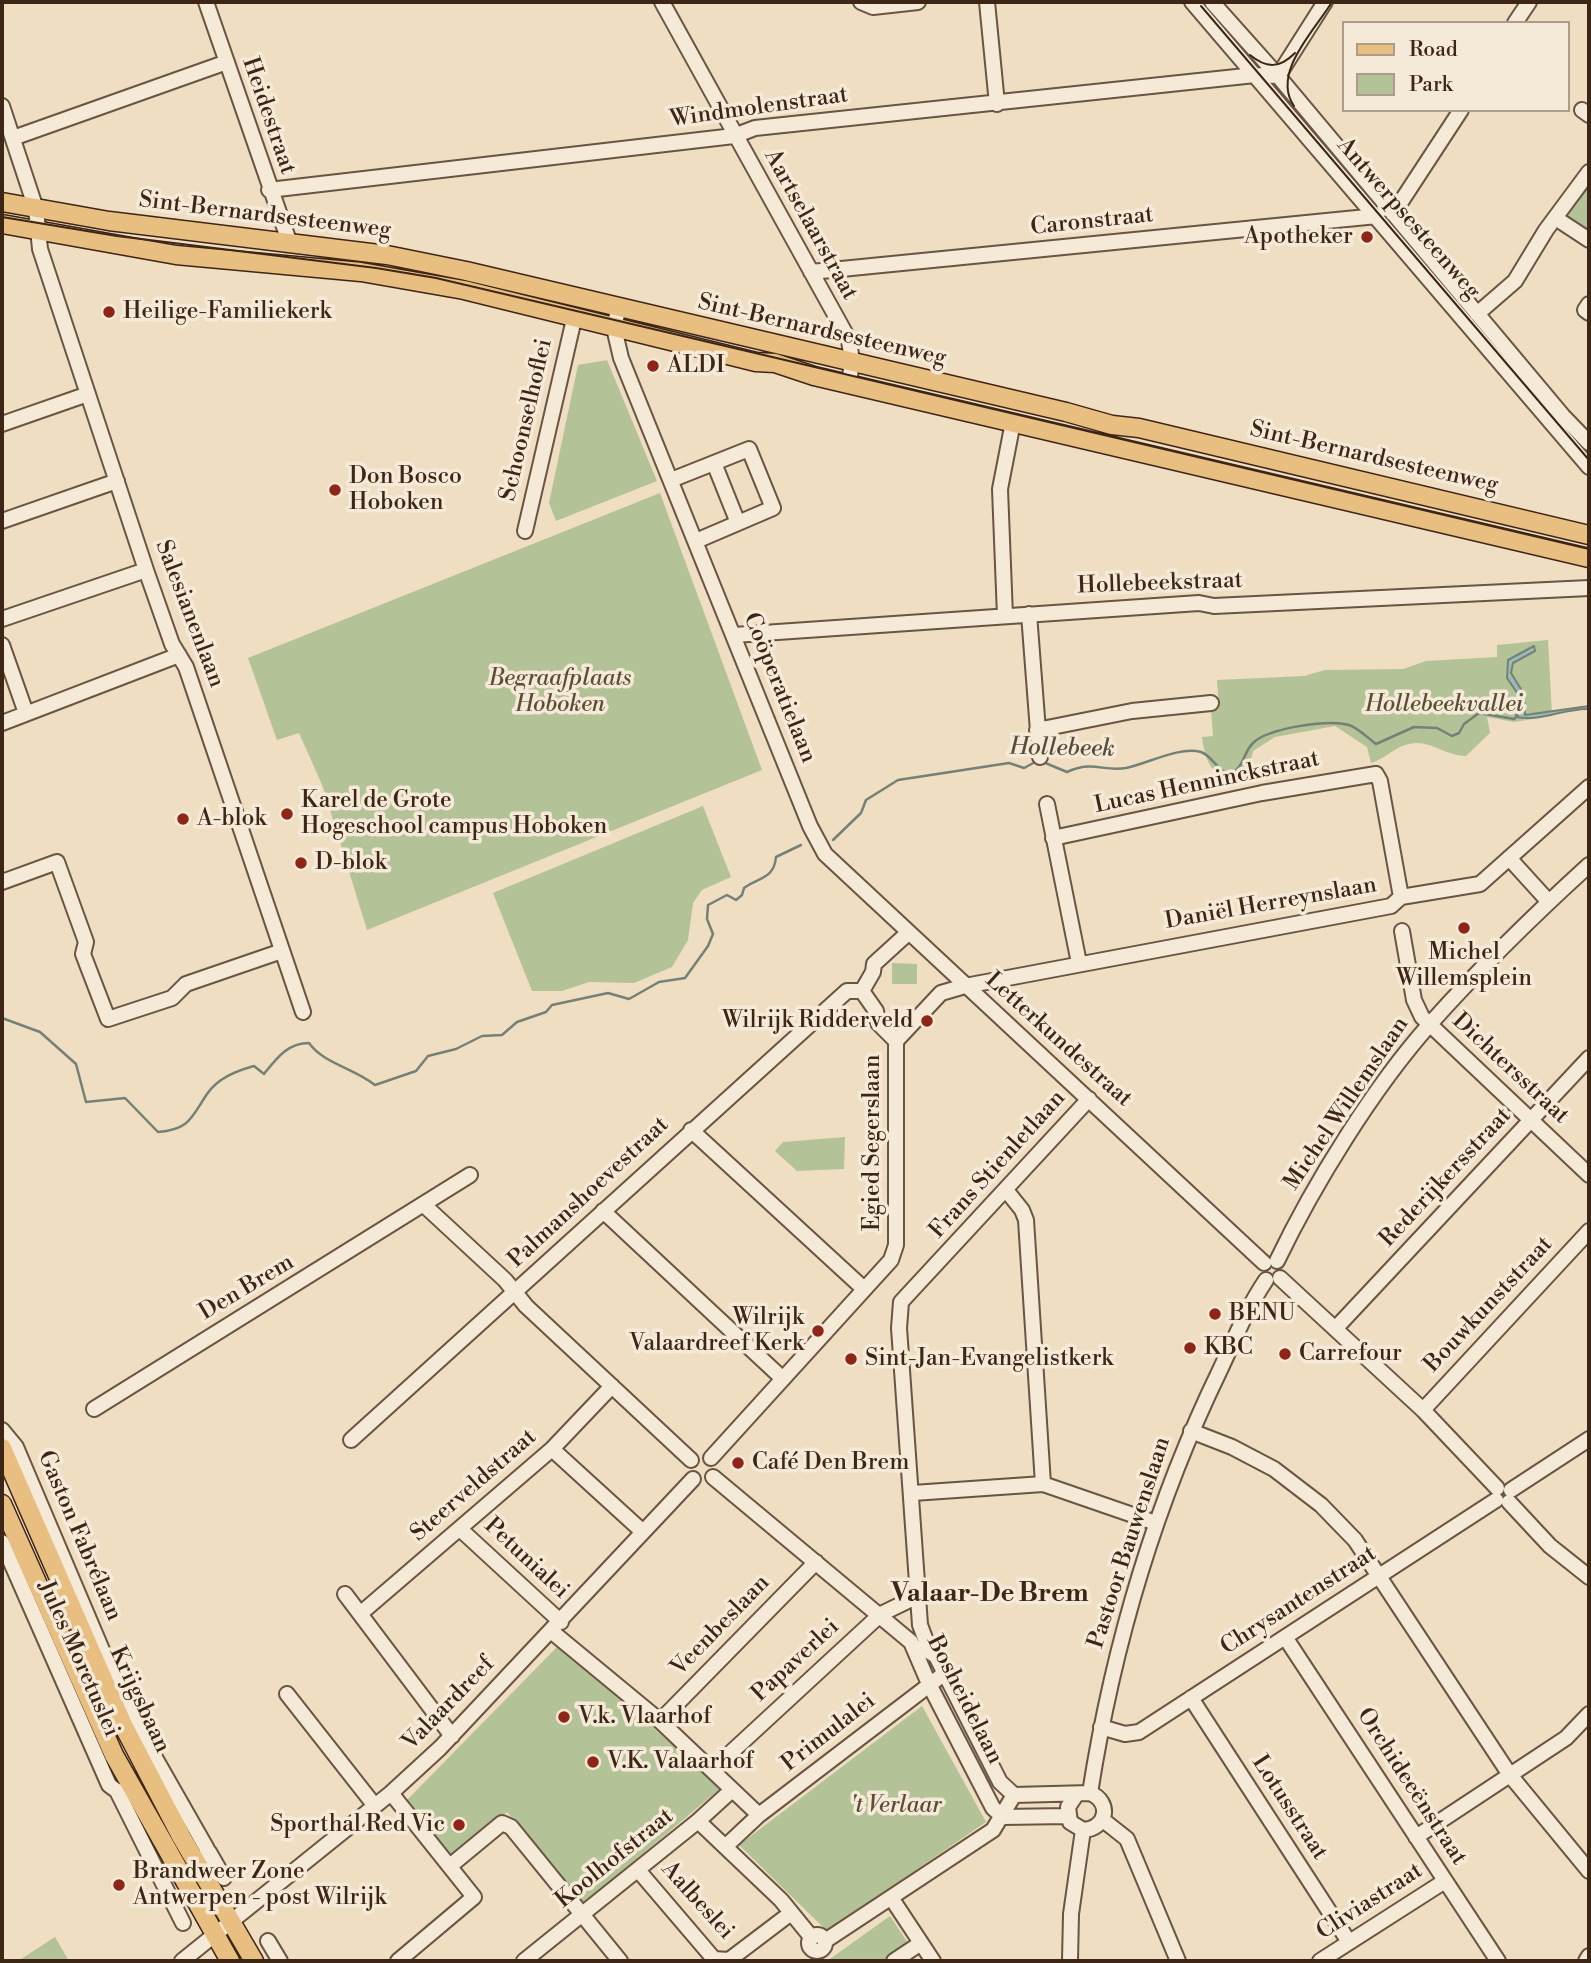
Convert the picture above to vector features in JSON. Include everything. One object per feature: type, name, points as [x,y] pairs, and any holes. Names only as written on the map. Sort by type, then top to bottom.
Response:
[{"type":"main road","name":"Sint-Bernardsesteenweg","points":[[2,202],[289,244],[400,257],[619,306],[680,323],[1097,422],[1139,428],[1589,535]]},
{"type":"main road","name":"Sint-Bernardsesteenweg","points":[[2,224],[176,255],[361,272],[464,290],[573,319],[756,362],[775,363],[849,383],[1589,558]]},
{"type":"main road","name":"Krijgsbaan","points":[[2,1448],[118,1716],[215,1878],[231,1921],[254,1961]]},
{"type":"main road","name":"Krijgsbaan","points":[[2,1504],[126,1792],[230,1961]]},
{"type":"street","name":"Heidestraat","points":[[206,2],[289,244]]},
{"type":"street","name":"Aartselaarstraat","points":[[662,2],[685,37],[690,54],[734,136],[849,340],[852,362]]},
{"type":"street","points":[[861,2],[873,6],[918,2]]},
{"type":"street","points":[[987,2],[996,104]]},
{"type":"street","name":"Antwerpsesteenweg","points":[[1192,2],[1589,467]]},
{"type":"street","name":"Antwerpsesteenweg","points":[[1212,2],[1589,443]]},
{"type":"street","points":[[1278,76],[1325,2]]},
{"type":"street","points":[[1516,21],[1529,2]]},
{"type":"street","points":[[13,138],[226,62]]},
{"type":"street","name":"Windmolenstraat","points":[[269,190],[734,136],[755,128],[1255,75],[1278,76]]},
{"type":"street","points":[[2,106],[36,209],[38,231]]},
{"type":"street","points":[[1393,214],[1460,112]]},
{"type":"street","points":[[1477,314],[1515,281],[1546,230],[1557,219],[1589,172]]},
{"type":"street","name":"Caronstraat","points":[[811,272],[1377,216]]},
{"type":"street","points":[[1557,219],[1589,240]]},
{"type":"street","name":"Salesianenlaan","points":[[38,231],[40,249],[146,570],[178,655],[186,667],[303,1012]]},
{"type":"street","points":[[1589,304],[1585,310],[1589,313]]},
{"type":"street","name":"Coöperatielaan","points":[[619,306],[614,328],[621,358],[822,850]]},
{"type":"street","name":"Schoonselhoflei","points":[[525,531],[573,319]]},
{"type":"street","points":[[849,383],[852,362]]},
{"type":"street","points":[[2,424],[88,394]]},
{"type":"street","points":[[1005,616],[1000,489],[1013,422]]},
{"type":"street","points":[[671,480],[749,449],[773,508],[696,541]]},
{"type":"street","points":[[714,463],[738,523]]},
{"type":"street","points":[[2,521],[117,481]]},
{"type":"street","points":[[2,619],[146,570]]},
{"type":"street","name":"Hollebeekstraat","points":[[734,635],[1199,603],[1214,606],[1589,588]]},
{"type":"street","points":[[1029,614],[1038,690],[1037,730],[1040,757]]},
{"type":"street","points":[[2,645],[26,713]]},
{"type":"street","points":[[2,723],[178,655]]},
{"type":"street","points":[[1037,730],[1132,711],[1211,703]]},
{"type":"street","name":"Lucas Henninckstraat","points":[[1053,838],[1262,793],[1376,774],[1380,781],[1401,897]]},
{"type":"street","name":"Daniël Herreynslaan","points":[[896,1041],[941,993],[965,986],[1079,962],[1391,906],[1401,897],[1480,884],[1589,787]]},
{"type":"street","points":[[1047,804],[1079,962]]},
{"type":"street","name":"Letterkundestraat","points":[[822,850],[965,986],[1270,1262]]},
{"type":"street","points":[[1510,858],[1549,902]]},
{"type":"street","points":[[2,882],[57,862],[86,942],[83,954],[108,1019],[172,998],[186,984],[282,951]]},
{"type":"street","name":"Michel Willemslaan","points":[[1270,1262],[1384,1085],[1429,1025],[1549,902],[1589,865]]},
{"type":"street","points":[[1402,932],[1414,1000],[1429,1025]]},
{"type":"street","points":[[896,1041],[878,1023],[876,1011],[862,991],[873,972],[874,964],[908,933]]},
{"type":"street","name":"Palmanshoevestraat","points":[[351,1440],[847,991],[862,991]]},
{"type":"street","name":"Dichtersstraat","points":[[1429,1025],[1589,1175]]},
{"type":"street","name":"Egied Segerslaan","points":[[864,1289],[891,1260],[896,1245],[896,1041]]},
{"type":"street","name":"Rederijkersstraat","points":[[1335,1329],[1589,1058]]},
{"type":"street","name":"Frans Stienletlaan","points":[[913,1493],[899,1328],[901,1303],[1089,1099]]},
{"type":"street","points":[[691,1130],[864,1289],[711,1458]]},
{"type":"street","name":"Den Brem","points":[[94,1409],[470,1175]]},
{"type":"street","points":[[1006,1190],[1022,1210],[1026,1220],[1044,1484]]},
{"type":"street","points":[[424,1205],[515,1292],[526,1306],[691,1460]]},
{"type":"street","points":[[603,1211],[783,1379]]},
{"type":"street","name":"Bouwkunststraat","points":[[1423,1410],[1589,1231]]},
{"type":"street","points":[[1270,1262],[1282,1269],[1273,1279],[1335,1329],[1423,1410],[1550,1546],[1589,1577]]},
{"type":"street","name":"Pastoor Bauwenslaan","points":[[1083,1794],[1122,1636],[1156,1523],[1192,1432],[1273,1279]]},
{"type":"street","name":"Steerveldstraat","points":[[360,1614],[552,1449],[611,1386]]},
{"type":"street","name":"Gaston Fabrélaan","points":[[2,1430],[16,1447],[108,1664],[144,1737],[207,1849],[215,1878]]},
{"type":"street","points":[[1192,1432],[1232,1447],[1301,1489],[1355,1540],[1510,1775],[1589,1871]]},
{"type":"street","name":"Chrysantenstraat","points":[[1101,1727],[1125,1734],[1139,1732],[1589,1439]]},
{"type":"street","points":[[552,1449],[643,1532]]},
{"type":"street","points":[[703,1455],[711,1458],[716,1467],[713,1477],[706,1482],[693,1479],[688,1469],[691,1460],[703,1455]]},
{"type":"street","name":"Bosheidelaan","points":[[713,1477],[912,1642],[929,1684],[993,1808],[1003,1817]]},
{"type":"street","name":"Valaardreef","points":[[181,1961],[391,1793],[452,1736],[693,1479]]},
{"type":"street","points":[[1083,1794],[1068,1807],[1068,1816],[1074,1826],[1083,1830],[1096,1828],[1103,1820],[1102,1802],[1083,1794],[1014,1795],[1000,1782],[945,1674],[929,1649],[920,1625],[913,1493],[1044,1484],[1156,1523]]},
{"type":"street","name":"Petunialei","points":[[460,1529],[556,1627],[759,1815]]},
{"type":"street","name":"Jules Moretuslei","points":[[2,1542],[109,1785],[126,1792],[183,1923]]},
{"type":"street","name":"Veenbeslaan","points":[[660,1721],[816,1562]]},
{"type":"street","points":[[345,1594],[452,1736]]},
{"type":"street","name":"Papaverlei","points":[[712,1770],[881,1614],[918,1596]]},
{"type":"street","name":"Orchideeënstraat","points":[[1285,1637],[1498,1961]]},
{"type":"street","points":[[912,1642],[929,1649]]},
{"type":"street","name":"Primulalei","points":[[726,1846],[759,1815],[945,1674]]},
{"type":"street","points":[[287,1693],[375,1806]]},
{"type":"street","name":"Lotusstraat","points":[[1191,1698],[1349,1942]]},
{"type":"street","points":[[1416,1837],[1566,1738],[1589,1714]]},
{"type":"street","name":"Koolhofstraat","points":[[526,1961],[698,1821],[732,1790]]},
{"type":"street","points":[[391,1793],[474,1897],[398,1961]]},
{"type":"street","points":[[698,1821],[791,1913],[818,1948],[993,1830],[1014,1795]]},
{"type":"street","points":[[1003,1817],[1068,1816]]},
{"type":"street","points":[[1103,1820],[1127,1839],[1178,1961]]},
{"type":"street","points":[[450,1866],[502,1823],[511,1827],[620,1961]]},
{"type":"street","points":[[1070,1961],[1072,1914],[1083,1830]]},
{"type":"street","name":"Aalbeslei","points":[[638,1870],[714,1959],[729,1960],[791,1913]]},
{"type":"street","name":"Cliviastraat","points":[[1320,1961],[1445,1881]]},
{"type":"street","points":[[892,1899],[933,1961]]},
{"type":"street","points":[[268,1941],[280,1961]]},
{"type":"street","points":[[894,1961],[921,1943]]},
{"type":"street","points":[[1586,1961],[1589,1956]]},
{"type":"green space","points":[[1589,172],[1589,240],[1557,219]]},
{"type":"green space","points":[[607,360],[657,481],[556,521],[549,503],[578,365]]},
{"type":"green space","name":"Begraafplaats Hoboken","points":[[660,493],[762,770],[367,930],[323,787],[299,733],[277,740],[248,658]]},
{"type":"green space","name":"Hollebeekvallei","points":[[1548,640],[1552,716],[1514,722],[1487,717],[1490,733],[1466,756],[1417,743],[1404,745],[1371,763],[1367,747],[1335,726],[1275,737],[1253,751],[1249,769],[1237,781],[1215,772],[1205,753],[1202,737],[1213,736],[1211,710],[1219,708],[1217,680],[1304,676],[1325,670],[1403,669],[1426,661],[1497,657],[1497,645]]},
{"type":"green space","points":[[703,806],[731,877],[702,890],[693,903],[688,940],[672,967],[634,983],[589,982],[562,991],[532,991],[493,893]]},
{"type":"green space","points":[[892,963],[917,964],[917,984],[892,984]]},
{"type":"green space","points":[[845,1137],[844,1169],[797,1171],[775,1151],[783,1142]]},
{"type":"green space","name":"V.k. Vlaarhof","points":[[558,1646],[722,1787],[582,1905],[507,1812],[452,1858],[406,1801]]},
{"type":"green space","name":"'t Verlaar","points":[[922,1706],[986,1822],[827,1931],[739,1845]]},
{"type":"green space","points":[[890,1916],[910,1946],[887,1961],[827,1961]]},
{"type":"green space","points":[[55,1937],[69,1961],[18,1961]]},
{"type":"water","points":[[1534,646],[1535,651],[1513,663],[1511,673],[1524,694],[1525,715],[1589,706],[1589,709],[1534,718],[1516,717],[1518,694],[1507,678],[1508,660]]},
{"type":"waterway","name":"Hollebeek","points":[[1043,762],[1067,772],[1084,767],[1118,769],[1173,753],[1192,751],[1205,754],[1222,770],[1231,774],[1239,768],[1253,743],[1272,733],[1299,726],[1328,723],[1349,725],[1376,744],[1414,727],[1437,728],[1452,736],[1459,733],[1464,724],[1479,713],[1514,719],[1518,715]]},
{"type":"waterway","name":"Hollebeek","points":[[833,840],[861,813],[866,800],[898,780],[1009,763],[1024,768],[1037,761]]},
{"type":"waterway","name":"Hollebeek","points":[[2,1018],[40,1032],[76,1064],[86,1102],[125,1098],[158,1132],[169,1130],[188,1121],[211,1088],[222,1079],[254,1066],[264,1074],[283,1053],[294,1046],[309,1043],[323,1056],[375,1085],[416,1071],[428,1056],[456,1049],[482,1036],[502,1035],[517,1022],[546,1012],[552,1005],[608,993],[629,999],[659,982],[685,978],[708,946],[713,934],[707,919],[708,905],[727,895],[736,900],[742,895],[744,888],[769,874],[776,857],[801,845]]},
{"type":"tram line","points":[[1294,106],[1288,93],[1291,66],[1332,2]]},
{"type":"tram line","points":[[1201,6],[1589,460]]},
{"type":"tram line","points":[[1250,55],[1262,63],[1273,65],[1284,62],[1295,53]]},
{"type":"tram line","points":[[2,217],[117,236],[436,278],[1589,549]]},
{"type":"place","name":"Apotheker","points":[[1367,237]]},
{"type":"place","name":"Heilige-Familiekerk","points":[[109,312]]},
{"type":"place","name":"ALDI","points":[[653,366]]},
{"type":"place","name":"Don Bosco Hoboken","points":[[335,490]]},
{"type":"place","name":"Karel de Grote Hogeschool campus Hoboken","points":[[287,814]]},
{"type":"place","name":"A-blok","points":[[183,819]]},
{"type":"place","name":"D-blok","points":[[301,863]]},
{"type":"place","name":"Michel Willemsplein","points":[[1464,928]]},
{"type":"place","name":"Wilrijk Ridderveld","points":[[927,1021]]},
{"type":"place","name":"BENU","points":[[1215,1314]]},
{"type":"place","name":"Wilrijk Valaardreef Kerk","points":[[818,1331]]},
{"type":"place","name":"KBC","points":[[1190,1348]]},
{"type":"place","name":"Carrefour","points":[[1285,1354]]},
{"type":"place","name":"Sint-Jan-Evangelistkerk","points":[[851,1359]]},
{"type":"place","name":"Café Den Brem","points":[[738,1463]]},
{"type":"place","name":"V.k. Vlaarhof","points":[[564,1717]]},
{"type":"place","name":"V.K. Valaarhof","points":[[593,1762]]},
{"type":"place","name":"Sporthal Red Vic","points":[[459,1825]]},
{"type":"place","name":"Brandweer Zone Antwerpen - post Wilrijk","points":[[119,1885]]},
{"type":"district","name":"Valaar-De Brem","points":[[990,1595]]}]
